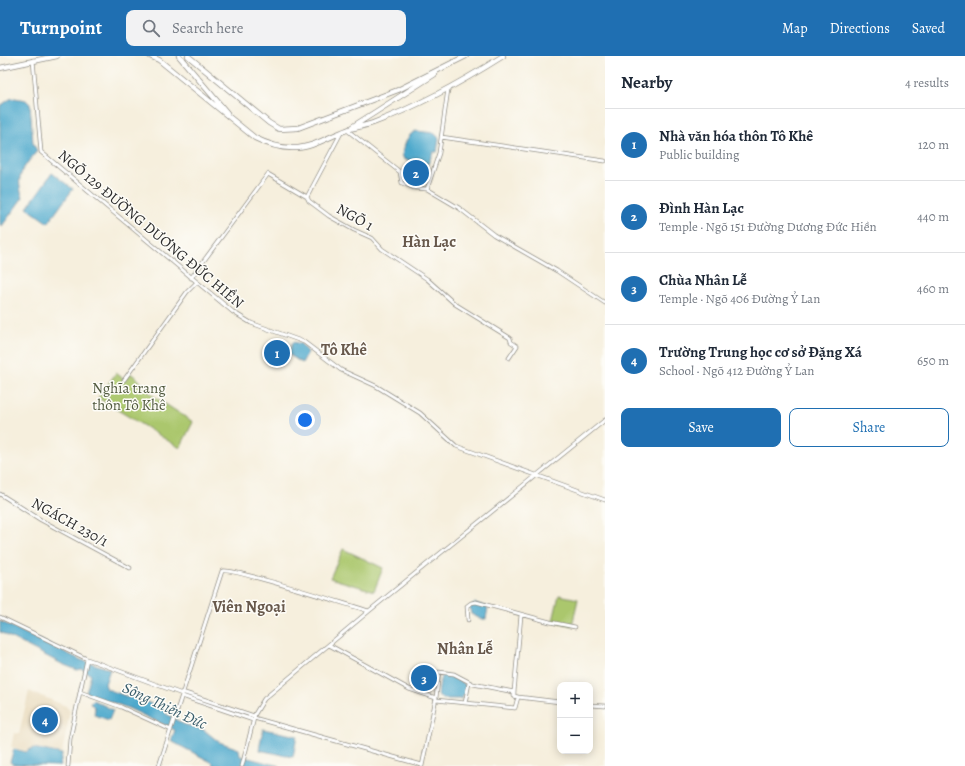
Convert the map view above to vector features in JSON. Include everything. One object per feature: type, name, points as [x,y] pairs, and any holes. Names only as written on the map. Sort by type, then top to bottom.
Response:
[{"type":"main road","points":[[0,68],[57,56]]},
{"type":"main road","points":[[150,56],[159,60],[255,138],[270,146],[294,148],[316,143],[347,130],[372,123],[402,111],[448,89],[503,56]]},
{"type":"main road","points":[[179,56],[234,122]]},
{"type":"main road","points":[[188,56],[269,123],[284,130],[298,128],[398,90],[459,60]]},
{"type":"main road","points":[[347,130],[466,56]]},
{"type":"street","name":"NGÕ 129 ĐƯỜNG DƯƠNG ĐỨC HIỀN","points":[[33,60],[41,152],[192,278],[196,283],[240,317],[304,342],[337,368],[370,383],[403,402],[431,422],[456,446],[605,500]]},
{"type":"street","points":[[427,189],[439,153],[448,89]]},
{"type":"street","points":[[347,130],[400,172],[402,183],[414,188],[427,189],[459,208],[494,235],[557,271],[605,303]]},
{"type":"street","points":[[192,278],[268,174],[307,198],[334,144],[342,132]]},
{"type":"street","points":[[441,137],[605,160]]},
{"type":"street","name":"NGÕ 1","points":[[307,198],[310,203],[329,216],[372,238],[382,249],[427,279],[457,305],[510,338],[511,342],[517,346],[509,358]]},
{"type":"street","points":[[124,380],[187,292],[196,283]]},
{"type":"street","points":[[242,766],[254,718],[258,707],[264,699],[369,611],[605,420]]},
{"type":"street","name":"NGÁCH 230/1","points":[[0,494],[41,520],[130,568]]},
{"type":"street","points":[[158,766],[171,730],[219,576],[224,570],[257,577],[284,587],[369,611]]},
{"type":"street","points":[[468,620],[467,608],[469,604],[474,602],[521,615],[575,627]]},
{"type":"street","points":[[521,615],[514,695],[518,697],[557,702]]},
{"type":"street","points":[[0,617],[87,659],[182,694],[254,718],[422,766],[436,699],[439,672],[454,674],[469,683],[514,692]]},
{"type":"street","points":[[329,645],[409,689],[436,699],[515,708],[518,697]]},
{"type":"street","points":[[68,766],[70,739],[87,659]]},
{"type":"street","points":[[465,703],[469,683]]},
{"type":"street","points":[[80,692],[122,707],[171,730]]},
{"type":"street","points":[[593,705],[605,706]]},
{"type":"shaded area","points":[[29,691],[66,706],[70,711],[62,753],[34,748],[26,751],[11,747],[14,733],[19,734]]},
{"type":"green space","name":"Nghĩa trang thôn Tô Khê","points":[[116,373],[125,380],[130,373],[137,378],[153,396],[193,422],[180,448],[98,398]]},
{"type":"green space","points":[[343,549],[383,568],[374,591],[330,578]]},
{"type":"green space","points":[[559,595],[578,599],[572,626],[553,621]]},
{"type":"water","points":[[15,98],[26,100],[30,104],[33,143],[37,151],[24,167],[20,177],[20,190],[23,197],[2,226],[0,224],[0,106],[10,99]]},
{"type":"water","points":[[416,131],[434,133],[439,138],[437,152],[433,152],[428,164],[404,159],[402,155],[408,138]]},
{"type":"water","points":[[52,173],[73,189],[48,223],[27,208]]},
{"type":"water","points":[[293,342],[301,344],[308,352],[302,363],[288,354]]},
{"type":"water","points":[[475,603],[488,607],[486,619],[481,619],[471,614],[470,607]]},
{"type":"water","points":[[0,621],[81,660],[110,669],[105,684],[107,689],[131,698],[132,695],[166,711],[165,713],[183,724],[204,730],[219,742],[239,749],[240,756],[280,766],[213,766],[213,763],[171,741],[175,730],[128,708],[86,693],[91,675],[82,669],[77,670],[62,664],[0,632]]},
{"type":"water","points":[[443,675],[451,676],[465,684],[465,694],[461,699],[443,699],[438,695],[440,680]]},
{"type":"water","points":[[93,700],[113,710],[109,720],[94,715],[95,708],[90,703]]},
{"type":"water","points":[[263,729],[297,736],[293,757],[259,750]]},
{"type":"water","points":[[33,748],[62,754],[60,766],[12,764],[10,762],[14,749],[26,752]]},
{"type":"place","name":"Đình Hàn Lạc","points":[[416,173]]},
{"type":"place","name":"Nhà văn hóa thôn Tô Khê","points":[[277,353]]},
{"type":"place","name":"Chùa Nhân Lễ","points":[[424,678]]},
{"type":"place","name":"Trường Trung học cơ sở Đặng Xá","points":[[45,720]]},
{"type":"district","name":"Hàn Lạc","points":[[429,241]]},
{"type":"district","name":"Tô Khê","points":[[344,349]]},
{"type":"district","name":"Viên Ngoại","points":[[249,606]]},
{"type":"district","name":"Nhân Lễ","points":[[465,648]]},
{"type":"water label","name":"Sông Thiên Đức","points":[[165,705]]}]
